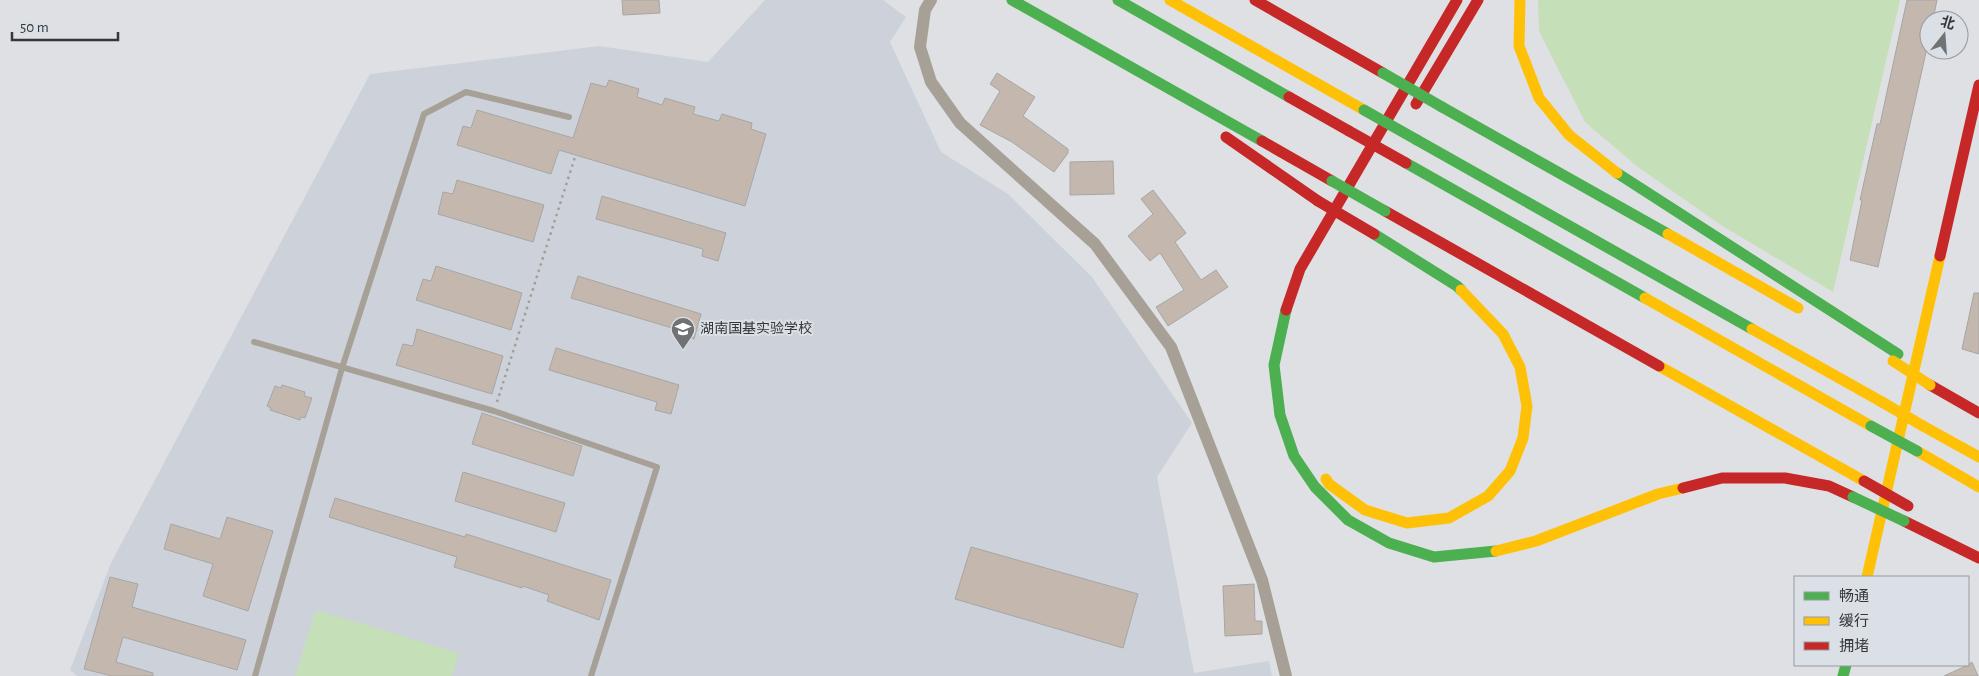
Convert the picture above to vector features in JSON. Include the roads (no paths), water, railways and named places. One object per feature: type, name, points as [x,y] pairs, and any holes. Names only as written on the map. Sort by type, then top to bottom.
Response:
[{"type":"main road","points":[[1012,0],[1912,508]]},
{"type":"main road","points":[[1118,0],[1979,487]]},
{"type":"main road","points":[[1170,0],[1979,457]]},
{"type":"main road","points":[[1255,0],[1442,108],[1806,312]]},
{"type":"main road","points":[[1457,0],[1300,269],[1283,318],[1274,364],[1280,414],[1294,456],[1314,487],[1348,520],[1389,543],[1434,557],[1487,553],[1536,541],[1658,494],[1722,478],[1785,478],[1829,486],[1979,558]]},
{"type":"main road","points":[[1382,160],[1478,0]]},
{"type":"main road","points":[[1520,0],[1518,46],[1539,98],[1569,136],[1612,170],[1932,380],[1979,413]]},
{"type":"main road","points":[[1112,57],[1318,201],[1457,286],[1503,334],[1520,367],[1527,406],[1523,438],[1510,471],[1488,496],[1449,518],[1407,523],[1365,510],[1329,484],[1318,468]]},
{"type":"main road","points":[[1867,576],[1979,85]]},
{"type":"main road","points":[[1341,228],[1366,186]]},
{"type":"main road","points":[[1850,337],[1895,357]]},
{"type":"main road","points":[[1963,537],[1979,546]]},
{"type":"street","points":[[932,0],[925,10],[920,47],[931,82],[960,123],[1095,244],[1171,347],[1262,580],[1286,676]]},
{"type":"lane","points":[[255,676],[342,368],[424,114],[466,92],[569,117]]},
{"type":"lane","points":[[254,342],[494,411],[658,466],[591,676]]},
{"type":"place","name":"湖南国基实验学校","points":[[683,350]]}]
